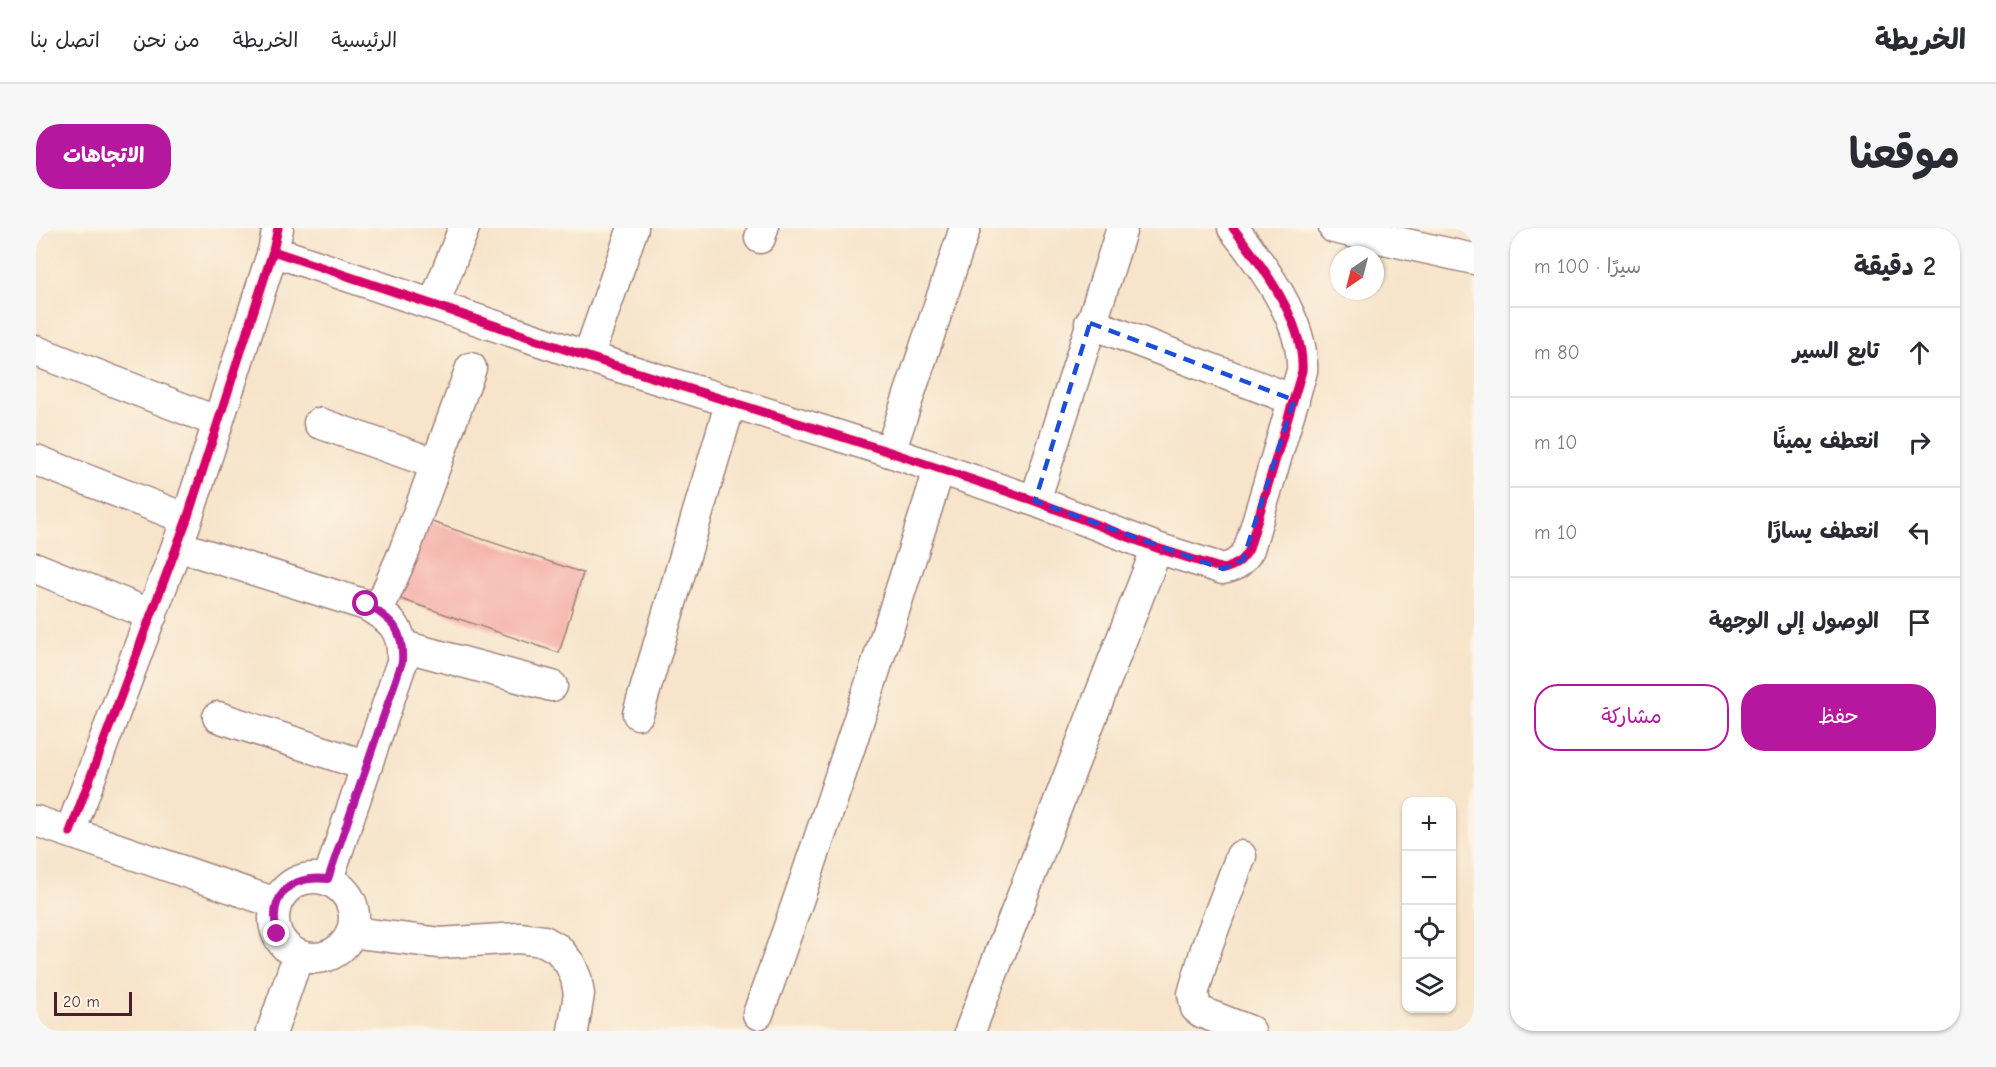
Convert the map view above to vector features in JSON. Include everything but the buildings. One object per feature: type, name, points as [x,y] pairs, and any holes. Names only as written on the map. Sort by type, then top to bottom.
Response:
[{"type":"street","points":[[434,304],[464,228]]},
{"type":"street","points":[[588,357],[633,228]]},
{"type":"street","points":[[890,452],[965,228]]},
{"type":"street","points":[[1035,501],[1122,228]]},
{"type":"street","points":[[70,832],[182,532],[276,239],[434,304],[588,357],[890,452],[1035,501],[1157,548],[1223,569],[1233,567],[1243,560],[1249,549],[1294,400],[1302,371],[1303,356],[1299,340],[1273,284],[1233,228]]},
{"type":"street","points":[[1334,228],[1474,259]]},
{"type":"street","points":[[1090,323],[1294,400]]},
{"type":"street","points":[[36,351],[218,422]]},
{"type":"street","points":[[378,611],[404,552],[471,368]]},
{"type":"street","points":[[638,714],[731,401]]},
{"type":"street","points":[[319,423],[436,464]]},
{"type":"street","points":[[36,460],[182,532],[366,604],[386,616],[398,630],[403,646],[402,662],[328,879]]},
{"type":"street","points":[[758,1014],[788,932],[870,687],[939,470]]},
{"type":"street","points":[[970,1031],[1157,548]]},
{"type":"street","points":[[36,568],[152,615]]},
{"type":"street","points":[[403,646],[552,686]]},
{"type":"street","points":[[218,717],[367,766]]},
{"type":"street","points":[[36,821],[276,903]]},
{"type":"street","points":[[1241,856],[1206,949],[1193,994],[1193,1002],[1201,1012],[1250,1031]]},
{"type":"street","points":[[313,877],[328,879],[342,888],[351,901],[355,916],[351,932],[344,945],[331,955],[315,958],[298,956],[286,947],[277,934],[274,919],[276,903],[284,890],[297,880],[313,877]]},
{"type":"street","points":[[351,932],[440,943],[519,938],[544,941],[558,949],[570,964],[576,978],[579,994],[573,1031]]},
{"type":"street","points":[[272,1031],[298,956]]},
{"type":"highlighted area","points":[[1090,323],[1294,400],[1243,560],[1223,569],[1035,501]]},
{"type":"cycle path","points":[[70,832],[187,519],[273,251],[278,228]]},
{"type":"cycle path","points":[[273,251],[588,357],[890,452],[1035,501],[1157,548],[1223,569],[1238,562],[1249,549],[1302,371],[1297,333],[1280,295],[1233,228]]},
{"type":"route","points":[[277,934],[274,919],[276,903],[284,890],[297,880],[313,877],[328,879],[402,662],[403,646],[398,630],[386,616],[366,604]]}]
